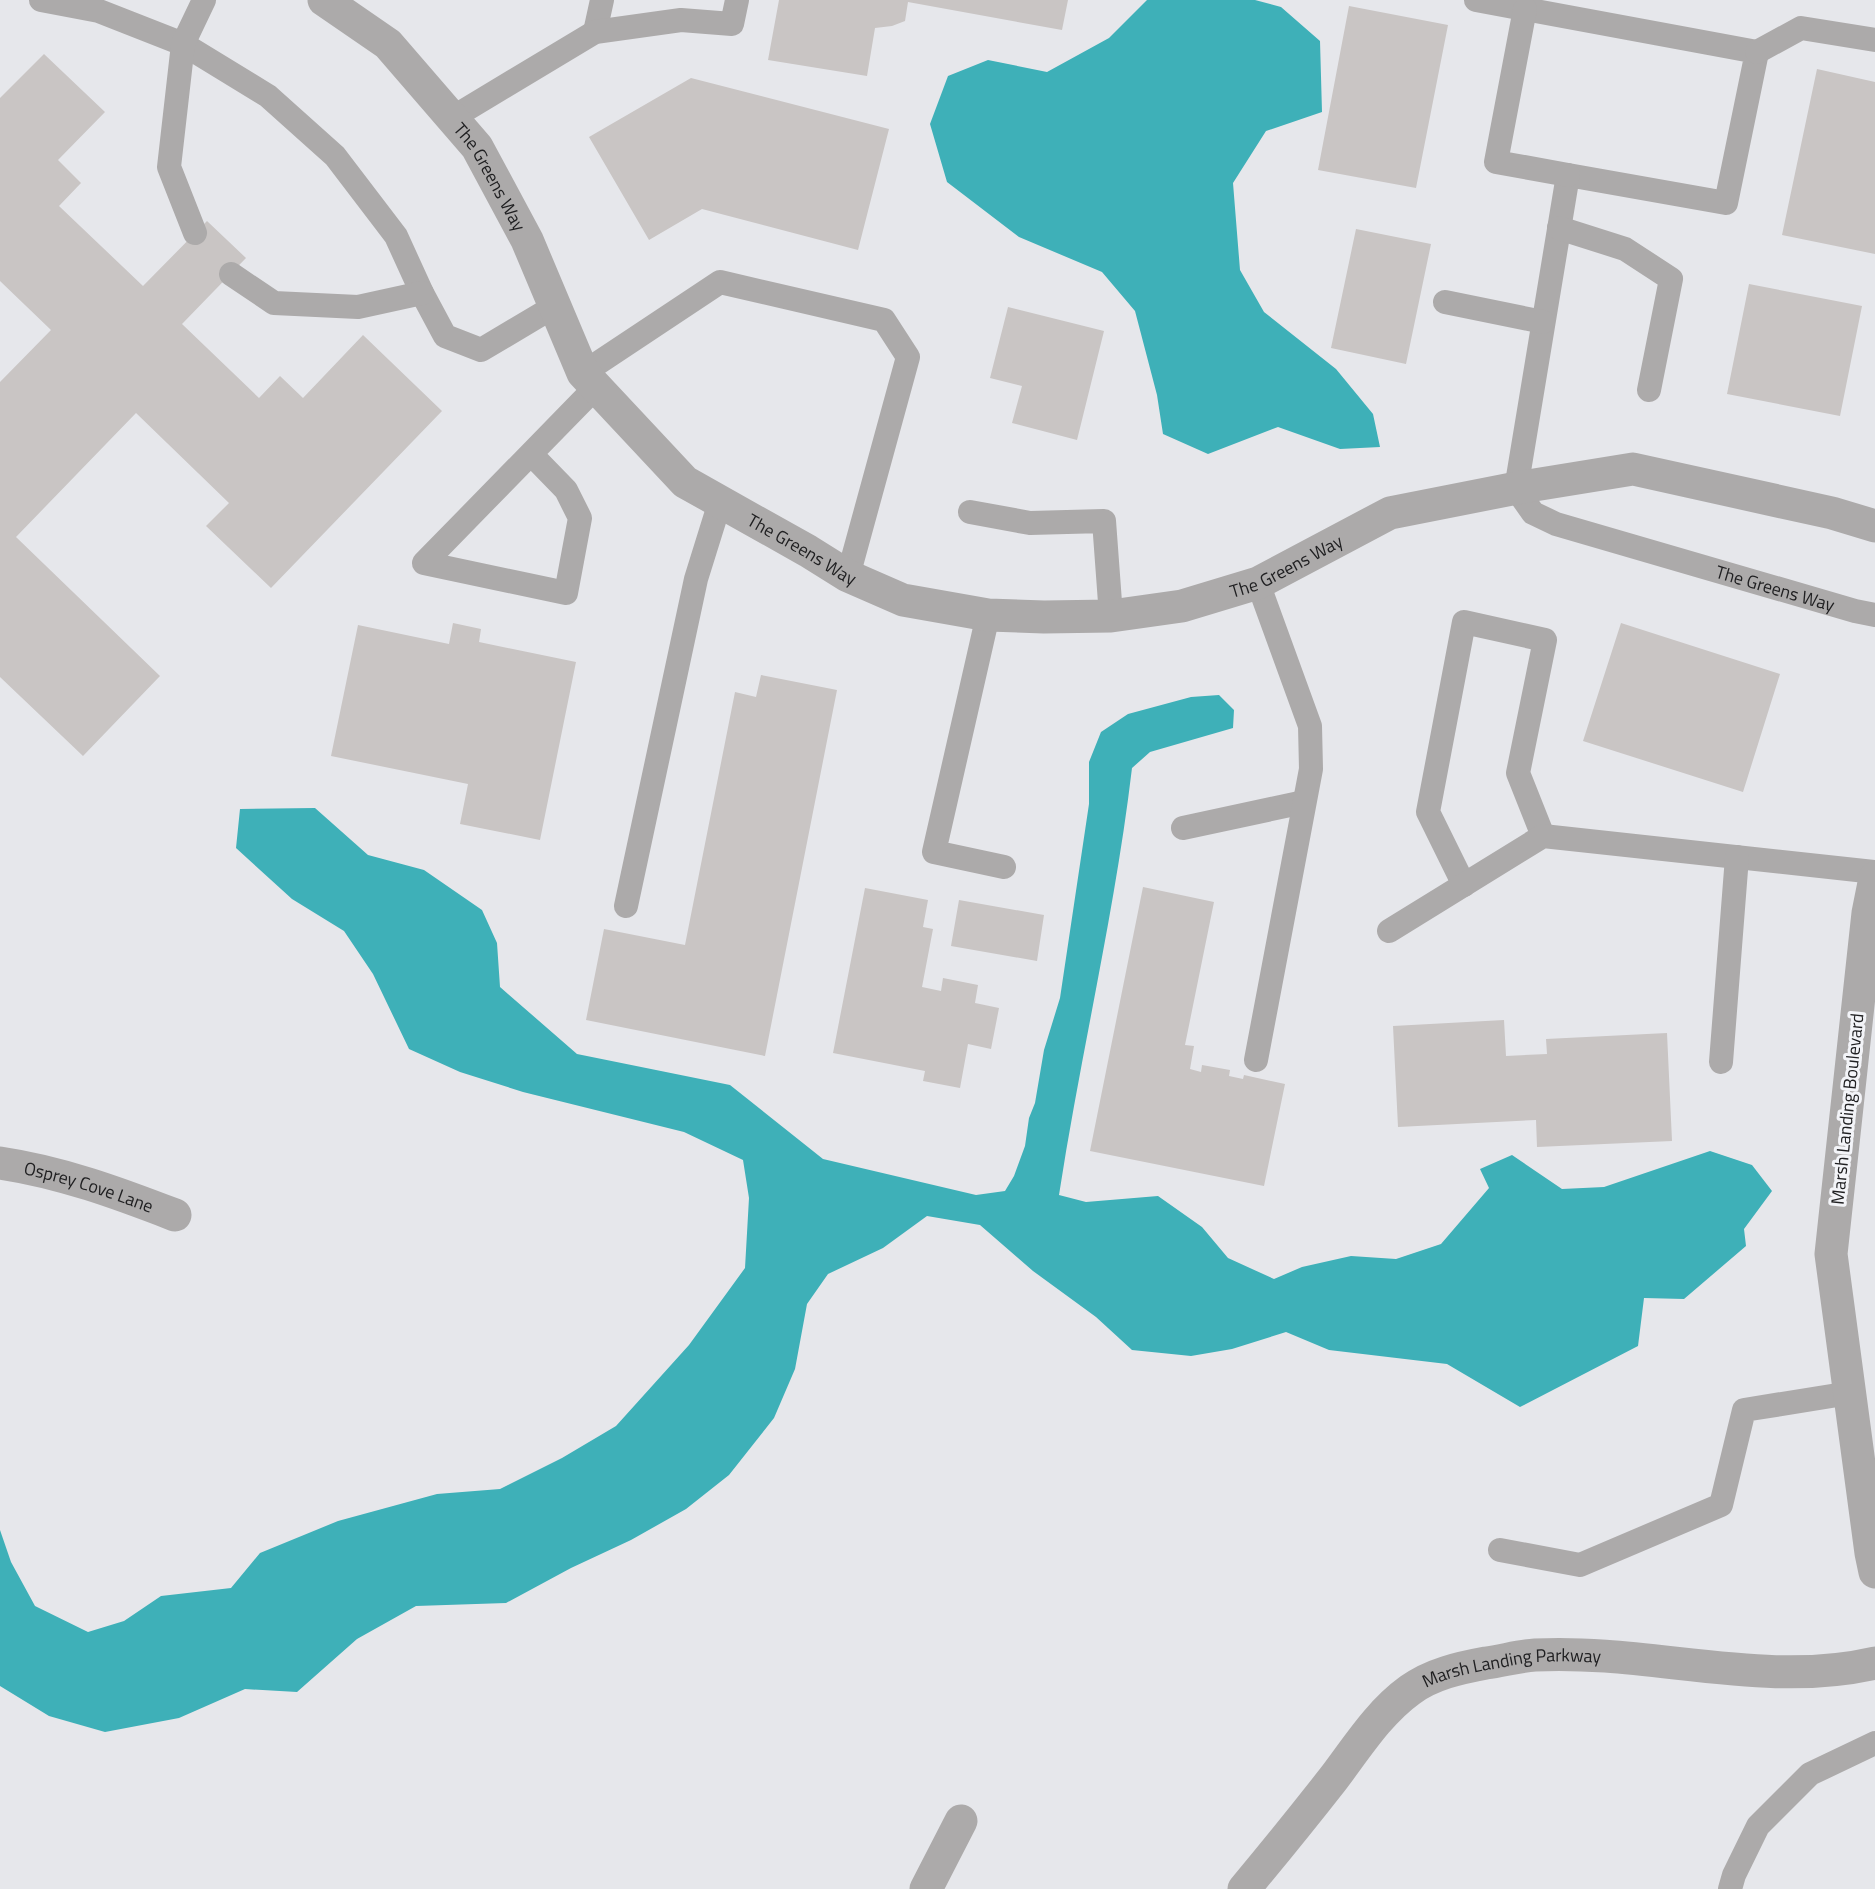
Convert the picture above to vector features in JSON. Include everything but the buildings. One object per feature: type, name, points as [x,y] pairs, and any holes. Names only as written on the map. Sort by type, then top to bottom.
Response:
[{"type":"street","name":"The Greens Way","points":[[324,0],[388,44],[477,147],[527,240],[590,380],[685,482],[848,576],[903,600],[988,615],[1044,617],[1111,616],[1182,606],[1258,583],[1390,513],[1633,468],[1832,513],[1875,526]]},
{"type":"street","name":"Marsh Landing Boulevard","points":[[1875,878],[1868,913],[1831,1254],[1875,1572]]},
{"type":"street","name":"Osprey Cove Lane","points":[[0,1164],[28,1167],[104,1188],[176,1215]]},
{"type":"street","name":"Marsh Landing Parkway","points":[[1244,1889],[1316,1801],[1386,1709],[1411,1689],[1439,1675],[1459,1668],[1534,1655],[1595,1656],[1790,1673],[1860,1667],[1875,1663]]},
{"type":"street","points":[[926,1889],[961,1821]]},
{"type":"lane","points":[[41,0],[99,11],[183,44],[268,96],[335,156],[396,236],[445,336],[482,350],[555,306]]},
{"type":"lane","points":[[195,232],[170,167],[183,44],[204,0]]},
{"type":"lane","points":[[595,32],[602,0]]},
{"type":"lane","points":[[452,118],[595,32],[681,20],[732,24],[737,0]]},
{"type":"lane","points":[[1476,0],[1757,52],[1801,28],[1875,40]]},
{"type":"lane","points":[[1525,9],[1496,162],[1726,203],[1757,52]]},
{"type":"lane","points":[[1516,489],[1568,175]]},
{"type":"lane","points":[[1559,228],[1625,249],[1671,279],[1648,390]]},
{"type":"lane","points":[[231,274],[274,303],[358,307],[422,293]]},
{"type":"lane","points":[[531,454],[566,489],[580,518],[566,593],[424,563],[531,454],[590,380],[720,282],[884,320],[908,357],[848,576]]},
{"type":"lane","points":[[1445,302],[1543,322]]},
{"type":"lane","name":"The Greens Way","points":[[1516,489],[1533,513],[1556,524],[1875,615]]},
{"type":"lane","points":[[626,906],[696,579],[720,502]]},
{"type":"lane","points":[[970,512],[1030,523],[1104,521],[1111,616]]},
{"type":"lane","points":[[1256,1060],[1311,769],[1310,726],[1258,583]]},
{"type":"lane","points":[[988,615],[934,852],[1004,867]]},
{"type":"lane","points":[[1464,885],[1428,812],[1464,622],[1545,640],[1518,772],[1542,836]]},
{"type":"lane","points":[[1183,828],[1304,802]]},
{"type":"lane","points":[[1389,931],[1542,836],[1875,872]]},
{"type":"lane","points":[[1721,1062],[1737,857]]},
{"type":"lane","points":[[1500,1550],[1580,1565],[1721,1505],[1744,1410],[1850,1393]]},
{"type":"lane","points":[[1730,1889],[1734,1875],[1758,1826],[1810,1774],[1875,1743]]},
{"type":"water","points":[[1147,0],[1255,0],[1281,7],[1320,41],[1322,112],[1266,131],[1233,183],[1240,270],[1264,312],[1336,369],[1373,414],[1380,447],[1340,449],[1278,427],[1208,454],[1163,434],[1157,395],[1135,311],[1102,272],[1019,237],[947,182],[930,124],[948,76],[988,60],[1047,72],[1109,38]]},
{"type":"water","points":[[1219,695],[1234,710],[1233,728],[1150,752],[1132,768],[1117,875],[1059,1195],[1086,1202],[1158,1196],[1202,1227],[1228,1258],[1274,1279],[1302,1267],[1351,1256],[1396,1259],[1441,1244],[1489,1188],[1480,1169],[1512,1155],[1562,1189],[1604,1187],[1710,1151],[1752,1165],[1772,1191],[1744,1229],[1746,1246],[1684,1299],[1644,1298],[1638,1346],[1520,1407],[1447,1364],[1329,1350],[1286,1332],[1232,1349],[1191,1356],[1132,1350],[1096,1317],[1033,1271],[980,1225],[927,1216],[883,1248],[828,1274],[807,1304],[795,1369],[774,1418],[729,1475],[686,1509],[631,1540],[571,1568],[506,1603],[416,1606],[357,1639],[297,1692],[245,1689],[179,1718],[105,1732],[49,1716],[0,1686],[0,1530],[11,1562],[35,1606],[88,1632],[124,1621],[161,1596],[231,1588],[260,1553],[338,1521],[437,1494],[500,1489],[562,1458],[616,1426],[689,1345],[745,1268],[749,1198],[743,1160],[684,1132],[523,1092],[460,1072],[409,1049],[373,974],[344,931],[292,899],[236,848],[240,809],[315,808],[368,855],[424,870],[482,910],[497,943],[500,987],[577,1054],[730,1085],[823,1159],[976,1195],[1005,1191],[1014,1176],[1025,1146],[1044,1050],[1060,998],[1089,804],[1089,762],[1101,732],[1128,714],[1191,697]]}]
